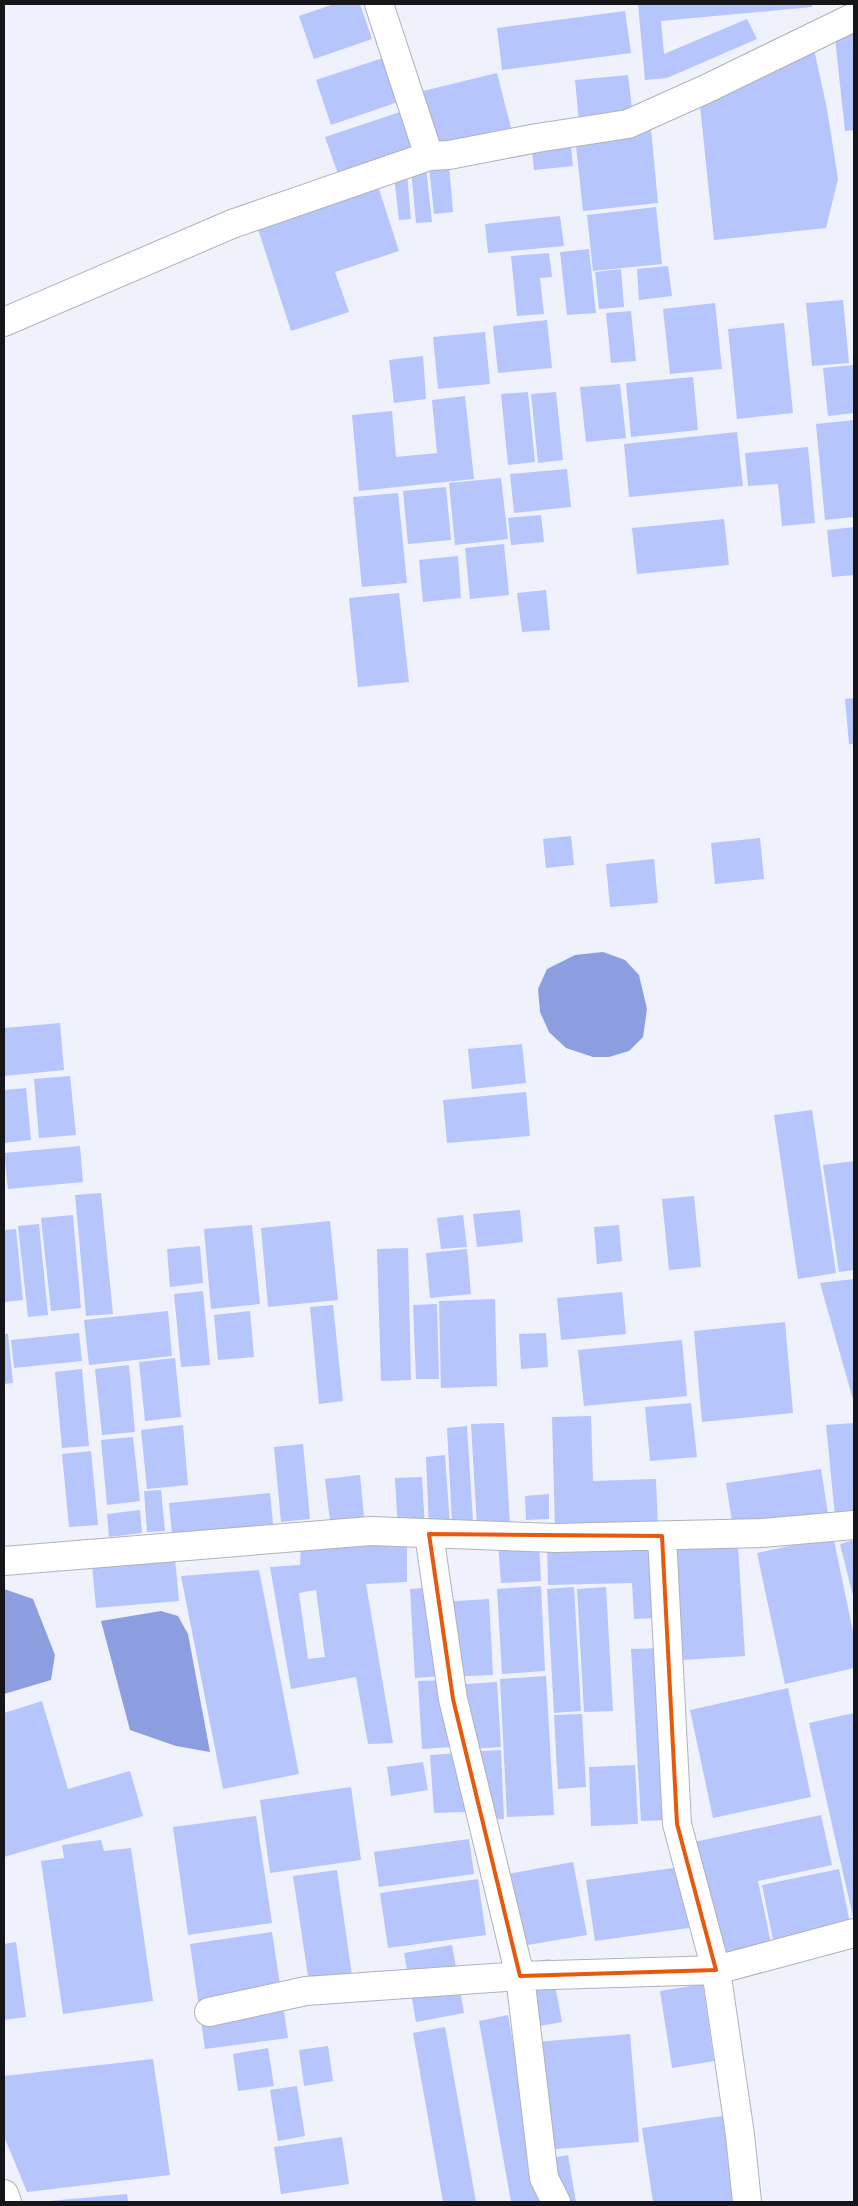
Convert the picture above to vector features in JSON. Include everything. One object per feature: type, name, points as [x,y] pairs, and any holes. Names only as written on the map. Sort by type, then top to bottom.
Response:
[{"type":"street","points":[[378,4],[429,156]]},
{"type":"street","points":[[4,322],[232,224],[429,156],[449,155],[537,138],[628,124],[706,89],[854,17]]},
{"type":"street","points":[[4,1561],[370,1531],[556,1538],[762,1533],[854,1525]]},
{"type":"street","points":[[429,1534],[453,1699],[520,1976],[544,2178],[556,2202]]},
{"type":"street","points":[[662,1536],[677,1824],[716,1970],[740,2135],[747,2202]]},
{"type":"street","points":[[209,2012],[306,1991],[520,1976],[716,1970],[854,1933]]},
{"type":"street","points":[[4,2194],[7,2202]]},
{"type":"highlighted area","points":[[429,1534],[662,1536],[677,1824],[716,1970],[520,1976],[453,1699]]},
{"type":"water","points":[[603,952],[625,960],[639,975],[647,1009],[643,1037],[629,1051],[609,1057],[593,1057],[566,1048],[549,1032],[540,1012],[538,989],[547,969],[575,955]]},
{"type":"water","points":[[4,1589],[33,1599],[55,1655],[51,1680],[4,1694]]},
{"type":"water","points":[[161,1611],[178,1616],[188,1634],[210,1752],[176,1746],[130,1730],[101,1621]]},
{"type":"building","points":[[334,4],[360,4],[372,39],[314,59],[299,16]]},
{"type":"building","points":[[638,4],[812,4],[812,7],[661,21],[664,54],[747,19],[757,39],[667,78],[645,80]]},
{"type":"building","points":[[625,11],[631,53],[502,70],[497,28]]},
{"type":"building","points":[[854,30],[854,130],[845,131],[835,38]]},
{"type":"building","points":[[814,49],[827,109],[838,179],[826,228],[714,240],[700,106]]},
{"type":"building","points":[[383,58],[398,102],[331,125],[316,80]]},
{"type":"building","points":[[497,73],[511,128],[437,146],[423,91]]},
{"type":"building","points":[[628,75],[633,118],[579,123],[575,80]]},
{"type":"building","points":[[403,111],[417,150],[339,177],[325,137]]},
{"type":"building","points":[[651,129],[658,203],[583,211],[575,137]]},
{"type":"building","points":[[570,137],[573,166],[534,170],[531,141]]},
{"type":"building","points":[[449,165],[453,212],[434,214],[429,167]]},
{"type":"building","points":[[426,168],[432,222],[416,223],[411,170]]},
{"type":"building","points":[[407,174],[411,219],[399,220],[394,176]]},
{"type":"building","points":[[377,183],[399,251],[335,272],[349,312],[291,331],[256,223]]},
{"type":"building","points":[[656,207],[662,264],[593,271],[587,215]]},
{"type":"building","points":[[560,216],[564,246],[488,253],[485,224]]},
{"type":"building","points":[[589,249],[596,313],[567,315],[560,252]]},
{"type":"building","points":[[549,253],[552,277],[540,278],[544,314],[517,316],[511,256]]},
{"type":"building","points":[[668,266],[672,296],[639,300],[637,269]]},
{"type":"building","points":[[621,269],[624,307],[599,309],[595,272]]},
{"type":"building","points":[[843,300],[849,363],[812,366],[806,303]]},
{"type":"building","points":[[715,303],[722,369],[670,374],[663,309]]},
{"type":"building","points":[[631,311],[636,361],[611,363],[606,313]]},
{"type":"building","points":[[547,320],[552,368],[498,373],[493,326]]},
{"type":"building","points":[[784,323],[793,413],[737,419],[728,329]]},
{"type":"building","points":[[485,332],[490,384],[438,389],[433,337]]},
{"type":"building","points":[[423,356],[426,399],[394,403],[389,360]]},
{"type":"building","points":[[854,365],[854,413],[828,416],[823,368]]},
{"type":"building","points":[[693,377],[698,430],[631,437],[626,383]]},
{"type":"building","points":[[620,384],[626,438],[586,442],[580,387]]},
{"type":"building","points":[[528,392],[535,462],[508,465],[501,394]]},
{"type":"building","points":[[556,392],[563,460],[538,463],[531,394]]},
{"type":"building","points":[[465,396],[474,479],[359,491],[352,415],[392,411],[396,457],[437,453],[432,400]]},
{"type":"building","points":[[854,420],[854,517],[825,520],[816,424]]},
{"type":"building","points":[[737,432],[743,486],[629,497],[624,444]]},
{"type":"building","points":[[808,447],[815,523],[782,526],[778,484],[748,486],[745,453]]},
{"type":"building","points":[[567,469],[571,507],[514,513],[510,474]]},
{"type":"building","points":[[501,478],[508,539],[455,545],[449,483]]},
{"type":"building","points":[[446,487],[451,540],[408,544],[403,491]]},
{"type":"building","points":[[398,493],[407,583],[362,587],[353,497]]},
{"type":"building","points":[[541,515],[544,542],[511,545],[508,518]]},
{"type":"building","points":[[724,519],[729,565],[637,574],[632,528]]},
{"type":"building","points":[[854,527],[854,575],[832,577],[827,530]]},
{"type":"building","points":[[504,544],[509,595],[470,599],[465,548]]},
{"type":"building","points":[[458,556],[461,598],[423,602],[419,560]]},
{"type":"building","points":[[546,590],[550,630],[522,632],[517,593]]},
{"type":"building","points":[[399,593],[409,682],[358,687],[349,598]]},
{"type":"building","points":[[854,698],[854,744],[849,744],[845,699]]},
{"type":"building","points":[[571,836],[574,865],[546,868],[543,839]]},
{"type":"building","points":[[760,838],[764,879],[715,884],[711,843]]},
{"type":"building","points":[[654,859],[658,903],[610,907],[606,864]]},
{"type":"building","points":[[60,1023],[64,1070],[4,1076],[4,1028]]},
{"type":"building","points":[[522,1044],[526,1083],[472,1089],[468,1049]]},
{"type":"building","points":[[70,1076],[76,1135],[39,1138],[34,1079]]},
{"type":"building","points":[[26,1088],[31,1140],[4,1143],[4,1090]]},
{"type":"building","points":[[526,1092],[530,1136],[447,1143],[443,1100]]},
{"type":"building","points":[[812,1110],[836,1273],[798,1279],[774,1115]]},
{"type":"building","points":[[80,1146],[83,1182],[8,1189],[4,1153]]},
{"type":"building","points":[[854,1161],[854,1270],[839,1272],[823,1165]]},
{"type":"building","points":[[101,1193],[113,1314],[86,1316],[75,1195]]},
{"type":"building","points":[[694,1196],[701,1267],[669,1270],[662,1199]]},
{"type":"building","points":[[520,1210],[523,1242],[477,1247],[473,1214]]},
{"type":"building","points":[[73,1215],[81,1308],[51,1311],[41,1218]]},
{"type":"building","points":[[463,1215],[467,1247],[441,1249],[437,1218]]},
{"type":"building","points":[[330,1221],[338,1300],[268,1307],[261,1228]]},
{"type":"building","points":[[39,1224],[48,1315],[28,1317],[18,1226]]},
{"type":"building","points":[[252,1225],[260,1304],[211,1309],[204,1229]]},
{"type":"building","points":[[619,1225],[622,1261],[597,1264],[594,1227]]},
{"type":"building","points":[[16,1229],[23,1300],[4,1302],[4,1230]]},
{"type":"building","points":[[200,1246],[203,1283],[170,1287],[167,1249]]},
{"type":"building","points":[[408,1248],[411,1380],[381,1381],[377,1249]]},
{"type":"building","points":[[467,1249],[471,1294],[430,1298],[426,1253]]},
{"type":"building","points":[[854,1279],[854,1403],[820,1283]]},
{"type":"building","points":[[203,1291],[210,1365],[181,1367],[174,1294]]},
{"type":"building","points":[[622,1292],[626,1334],[561,1340],[557,1298]]},
{"type":"building","points":[[495,1299],[497,1386],[441,1388],[439,1301]]},
{"type":"building","points":[[437,1304],[439,1379],[416,1379],[413,1305]]},
{"type":"building","points":[[333,1305],[343,1401],[319,1404],[310,1307]]},
{"type":"building","points":[[168,1311],[172,1356],[89,1365],[84,1320]]},
{"type":"building","points":[[250,1311],[254,1357],[218,1360],[214,1315]]},
{"type":"building","points":[[785,1322],[793,1413],[702,1422],[694,1331]]},
{"type":"building","points":[[79,1333],[82,1361],[14,1368],[11,1340]]},
{"type":"building","points":[[546,1333],[548,1367],[521,1369],[519,1334]]},
{"type":"building","points":[[4,1334],[8,1334],[13,1383],[4,1384]]},
{"type":"building","points":[[682,1340],[687,1396],[584,1406],[578,1350]]},
{"type":"building","points":[[175,1358],[181,1417],[145,1421],[139,1362]]},
{"type":"building","points":[[129,1365],[135,1432],[102,1435],[95,1369]]},
{"type":"building","points":[[82,1369],[89,1446],[62,1448],[55,1372]]},
{"type":"building","points":[[691,1403],[697,1457],[650,1461],[645,1407]]},
{"type":"building","points":[[591,1416],[593,1481],[656,1479],[658,1528],[555,1530],[552,1417]]},
{"type":"building","points":[[504,1423],[510,1525],[477,1527],[471,1424]]},
{"type":"building","points":[[854,1423],[854,1514],[835,1516],[826,1425]]},
{"type":"building","points":[[183,1425],[188,1485],[147,1489],[141,1430]]},
{"type":"building","points":[[467,1426],[473,1521],[452,1522],[447,1428]]},
{"type":"building","points":[[133,1437],[140,1501],[107,1505],[101,1440]]},
{"type":"building","points":[[303,1444],[310,1519],[281,1522],[274,1447]]},
{"type":"building","points":[[91,1451],[98,1525],[69,1527],[62,1454]]},
{"type":"building","points":[[445,1455],[450,1526],[429,1528],[426,1457]]},
{"type":"building","points":[[821,1469],[828,1514],[733,1528],[726,1483]]},
{"type":"building","points":[[360,1475],[364,1517],[330,1521],[325,1479]]},
{"type":"building","points":[[422,1477],[425,1529],[398,1531],[395,1478]]},
{"type":"building","points":[[161,1490],[165,1531],[147,1532],[144,1491]]},
{"type":"building","points":[[270,1493],[273,1524],[172,1534],[169,1503]]},
{"type":"building","points":[[549,1494],[549,1519],[526,1520],[525,1496]]},
{"type":"building","points":[[140,1510],[142,1533],[109,1537],[107,1514]]},
{"type":"building","points":[[833,1536],[854,1636],[854,1668],[785,1684],[757,1553]]},
{"type":"building","points":[[854,1540],[854,1600],[840,1544]]},
{"type":"building","points":[[539,1541],[541,1581],[501,1583],[498,1543]]},
{"type":"building","points":[[656,1543],[659,1618],[634,1619],[632,1583],[548,1585],[547,1545]]},
{"type":"building","points":[[301,1544],[407,1544],[407,1582],[366,1584],[393,1743],[368,1744],[356,1677],[291,1689],[270,1567],[300,1565]],"holes":[[[316,1590],[325,1657],[308,1659],[299,1593]]]},
{"type":"building","points":[[738,1546],[745,1656],[682,1660],[675,1550]]},
{"type":"building","points":[[175,1558],[179,1601],[96,1608],[92,1565]]},
{"type":"building","points":[[259,1570],[299,1774],[223,1789],[181,1576]]},
{"type":"building","points":[[541,1586],[545,1671],[502,1674],[497,1589]]},
{"type":"building","points":[[436,1587],[442,1676],[415,1678],[410,1589]]},
{"type":"building","points":[[574,1587],[581,1711],[554,1713],[547,1589]]},
{"type":"building","points":[[606,1587],[613,1711],[584,1712],[577,1589]]},
{"type":"building","points":[[489,1599],[493,1675],[445,1677],[441,1602]]},
{"type":"building","points":[[661,1648],[670,1820],[641,1821],[631,1649]]},
{"type":"building","points":[[546,1676],[554,1815],[507,1817],[500,1679]]},
{"type":"building","points":[[447,1680],[451,1747],[422,1749],[418,1681]]},
{"type":"building","points":[[497,1682],[501,1747],[456,1750],[452,1685]]},
{"type":"building","points":[[788,1688],[811,1797],[713,1818],[690,1710]]},
{"type":"building","points":[[42,1701],[68,1789],[130,1771],[143,1816],[4,1857],[4,1713]]},
{"type":"building","points":[[854,1713],[854,1917],[853,1917],[809,1723]]},
{"type":"building","points":[[582,1714],[586,1787],[558,1789],[554,1715]]},
{"type":"building","points":[[501,1750],[504,1819],[469,1821],[465,1752]]},
{"type":"building","points":[[461,1753],[465,1812],[434,1813],[430,1755]]},
{"type":"building","points":[[423,1762],[428,1790],[391,1796],[387,1767]]},
{"type":"building","points":[[635,1765],[638,1824],[591,1826],[589,1767]]},
{"type":"building","points":[[351,1787],[361,1860],[270,1873],[260,1800]]},
{"type":"building","points":[[821,1815],[832,1865],[758,1881],[775,1962],[722,1973],[694,1842]]},
{"type":"building","points":[[256,1816],[272,1923],[188,1935],[173,1827]]},
{"type":"building","points":[[469,1839],[474,1874],[379,1887],[374,1852]]},
{"type":"building","points":[[101,1840],[104,1851],[131,1848],[153,2001],[63,2014],[41,1861],[64,1858],[62,1845]]},
{"type":"building","points":[[573,1862],[587,1935],[498,1950],[486,1878]]},
{"type":"building","points":[[681,1867],[689,1928],[595,1941],[586,1880]]},
{"type":"building","points":[[839,1869],[854,1943],[777,1960],[762,1885]]},
{"type":"building","points":[[337,1870],[354,1990],[311,1996],[293,1876]]},
{"type":"building","points":[[478,1879],[486,1935],[388,1948],[380,1893]]},
{"type":"building","points":[[272,1932],[288,2038],[205,2049],[190,1944]]},
{"type":"building","points":[[16,1942],[26,2017],[4,2020],[4,1944]]},
{"type":"building","points":[[452,1945],[464,2013],[416,2022],[404,1953]]},
{"type":"building","points":[[550,1959],[562,2022],[517,2030],[506,1966]]},
{"type":"building","points":[[703,1984],[714,2061],[672,2068],[660,1991]]},
{"type":"building","points":[[508,2015],[541,2202],[511,2202],[479,2021]]},
{"type":"building","points":[[445,2027],[476,2202],[443,2202],[413,2033]]},
{"type":"building","points":[[630,2034],[639,2142],[534,2151],[524,2043]]},
{"type":"building","points":[[328,2046],[333,2081],[304,2086],[299,2050]]},
{"type":"building","points":[[268,2048],[274,2086],[238,2091],[233,2054]]},
{"type":"building","points":[[153,2059],[170,2175],[27,2192],[4,2136],[4,2076]]},
{"type":"building","points":[[297,2086],[305,2136],[278,2141],[270,2090]]},
{"type":"building","points":[[729,2115],[743,2202],[653,2202],[642,2128]]},
{"type":"building","points":[[342,2137],[349,2184],[281,2194],[274,2147]]},
{"type":"building","points":[[568,2155],[576,2202],[548,2202],[540,2160]]},
{"type":"building","points":[[127,2194],[128,2202],[49,2202],[49,2201]]}]
